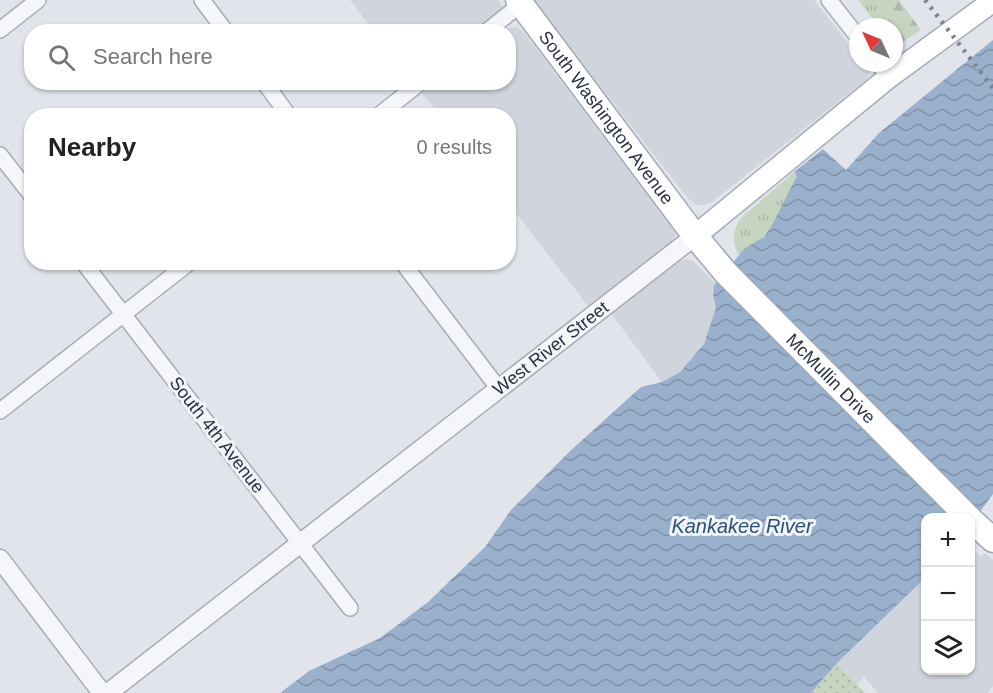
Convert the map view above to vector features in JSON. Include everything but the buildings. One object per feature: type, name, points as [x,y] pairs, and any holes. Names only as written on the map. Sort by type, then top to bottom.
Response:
[{"type":"main road","name":"West River Street","points":[[903,58],[993,1]]},
{"type":"main road","name":"South Washington Avenue","points":[[520,2],[695,236]]},
{"type":"main road","name":"West River Street","points":[[695,236],[882,72]]},
{"type":"main road","name":"McMullin Drive","points":[[695,236],[726,273],[965,513]]},
{"type":"main road","name":"McMullin Drive","points":[[975,523],[993,540]]},
{"type":"street","points":[[0,30],[38,0]]},
{"type":"street","points":[[202,0],[219,24]]},
{"type":"street","points":[[829,0],[849,26]]},
{"type":"street","points":[[495,24],[520,2]]},
{"type":"street","points":[[270,90],[283,108]]},
{"type":"street","points":[[388,108],[411,90]]},
{"type":"street","points":[[0,155],[24,186]]},
{"type":"street","name":"West River Street","points":[[108,693],[695,236]]},
{"type":"street","name":"South 4th Avenue","points":[[89,270],[350,608]]},
{"type":"street","points":[[0,411],[180,270]]},
{"type":"street","points":[[408,270],[499,389]]},
{"type":"street","points":[[0,558],[102,693]]},
{"type":"shaded area","points":[[350,0],[498,0],[503,9],[484,24],[369,24]]},
{"type":"shaded area","points":[[532,0],[814,0],[849,45],[849,72],[869,72],[867,79],[712,202],[696,205],[687,197]]},
{"type":"shaded area","points":[[516,27],[520,29],[676,233],[675,238],[588,306],[516,213],[516,108],[434,108],[422,93],[426,90],[516,90]]},
{"type":"shaded area","points":[[686,259],[693,261],[715,283],[713,295],[716,308],[704,344],[680,372],[662,382],[610,312]]},
{"type":"shaded area","points":[[975,551],[981,557],[985,553],[993,560],[993,686],[987,693],[878,693],[864,677],[857,684],[837,663],[921,582],[921,675],[975,675]]},
{"type":"green space","points":[[858,0],[875,0],[889,18],[872,18]]},
{"type":"green space","points":[[875,0],[899,0],[921,30],[906,40],[903,36],[903,18],[889,18]]},
{"type":"green space","points":[[794,172],[797,175],[770,229],[739,255],[734,237],[740,219]]},
{"type":"green space","points":[[837,663],[865,693],[811,693]]},
{"type":"water","name":"Kankakee River","points":[[993,40],[993,494],[975,519],[975,513],[921,513],[921,582],[837,663],[811,693],[280,693],[309,671],[380,638],[428,602],[485,547],[511,510],[569,452],[641,387],[662,382],[680,372],[704,344],[716,308],[713,295],[714,285],[745,248],[764,237],[797,176],[794,172],[823,149],[846,170],[879,133]]},
{"type":"railway","points":[[925,0],[993,88]]}]
